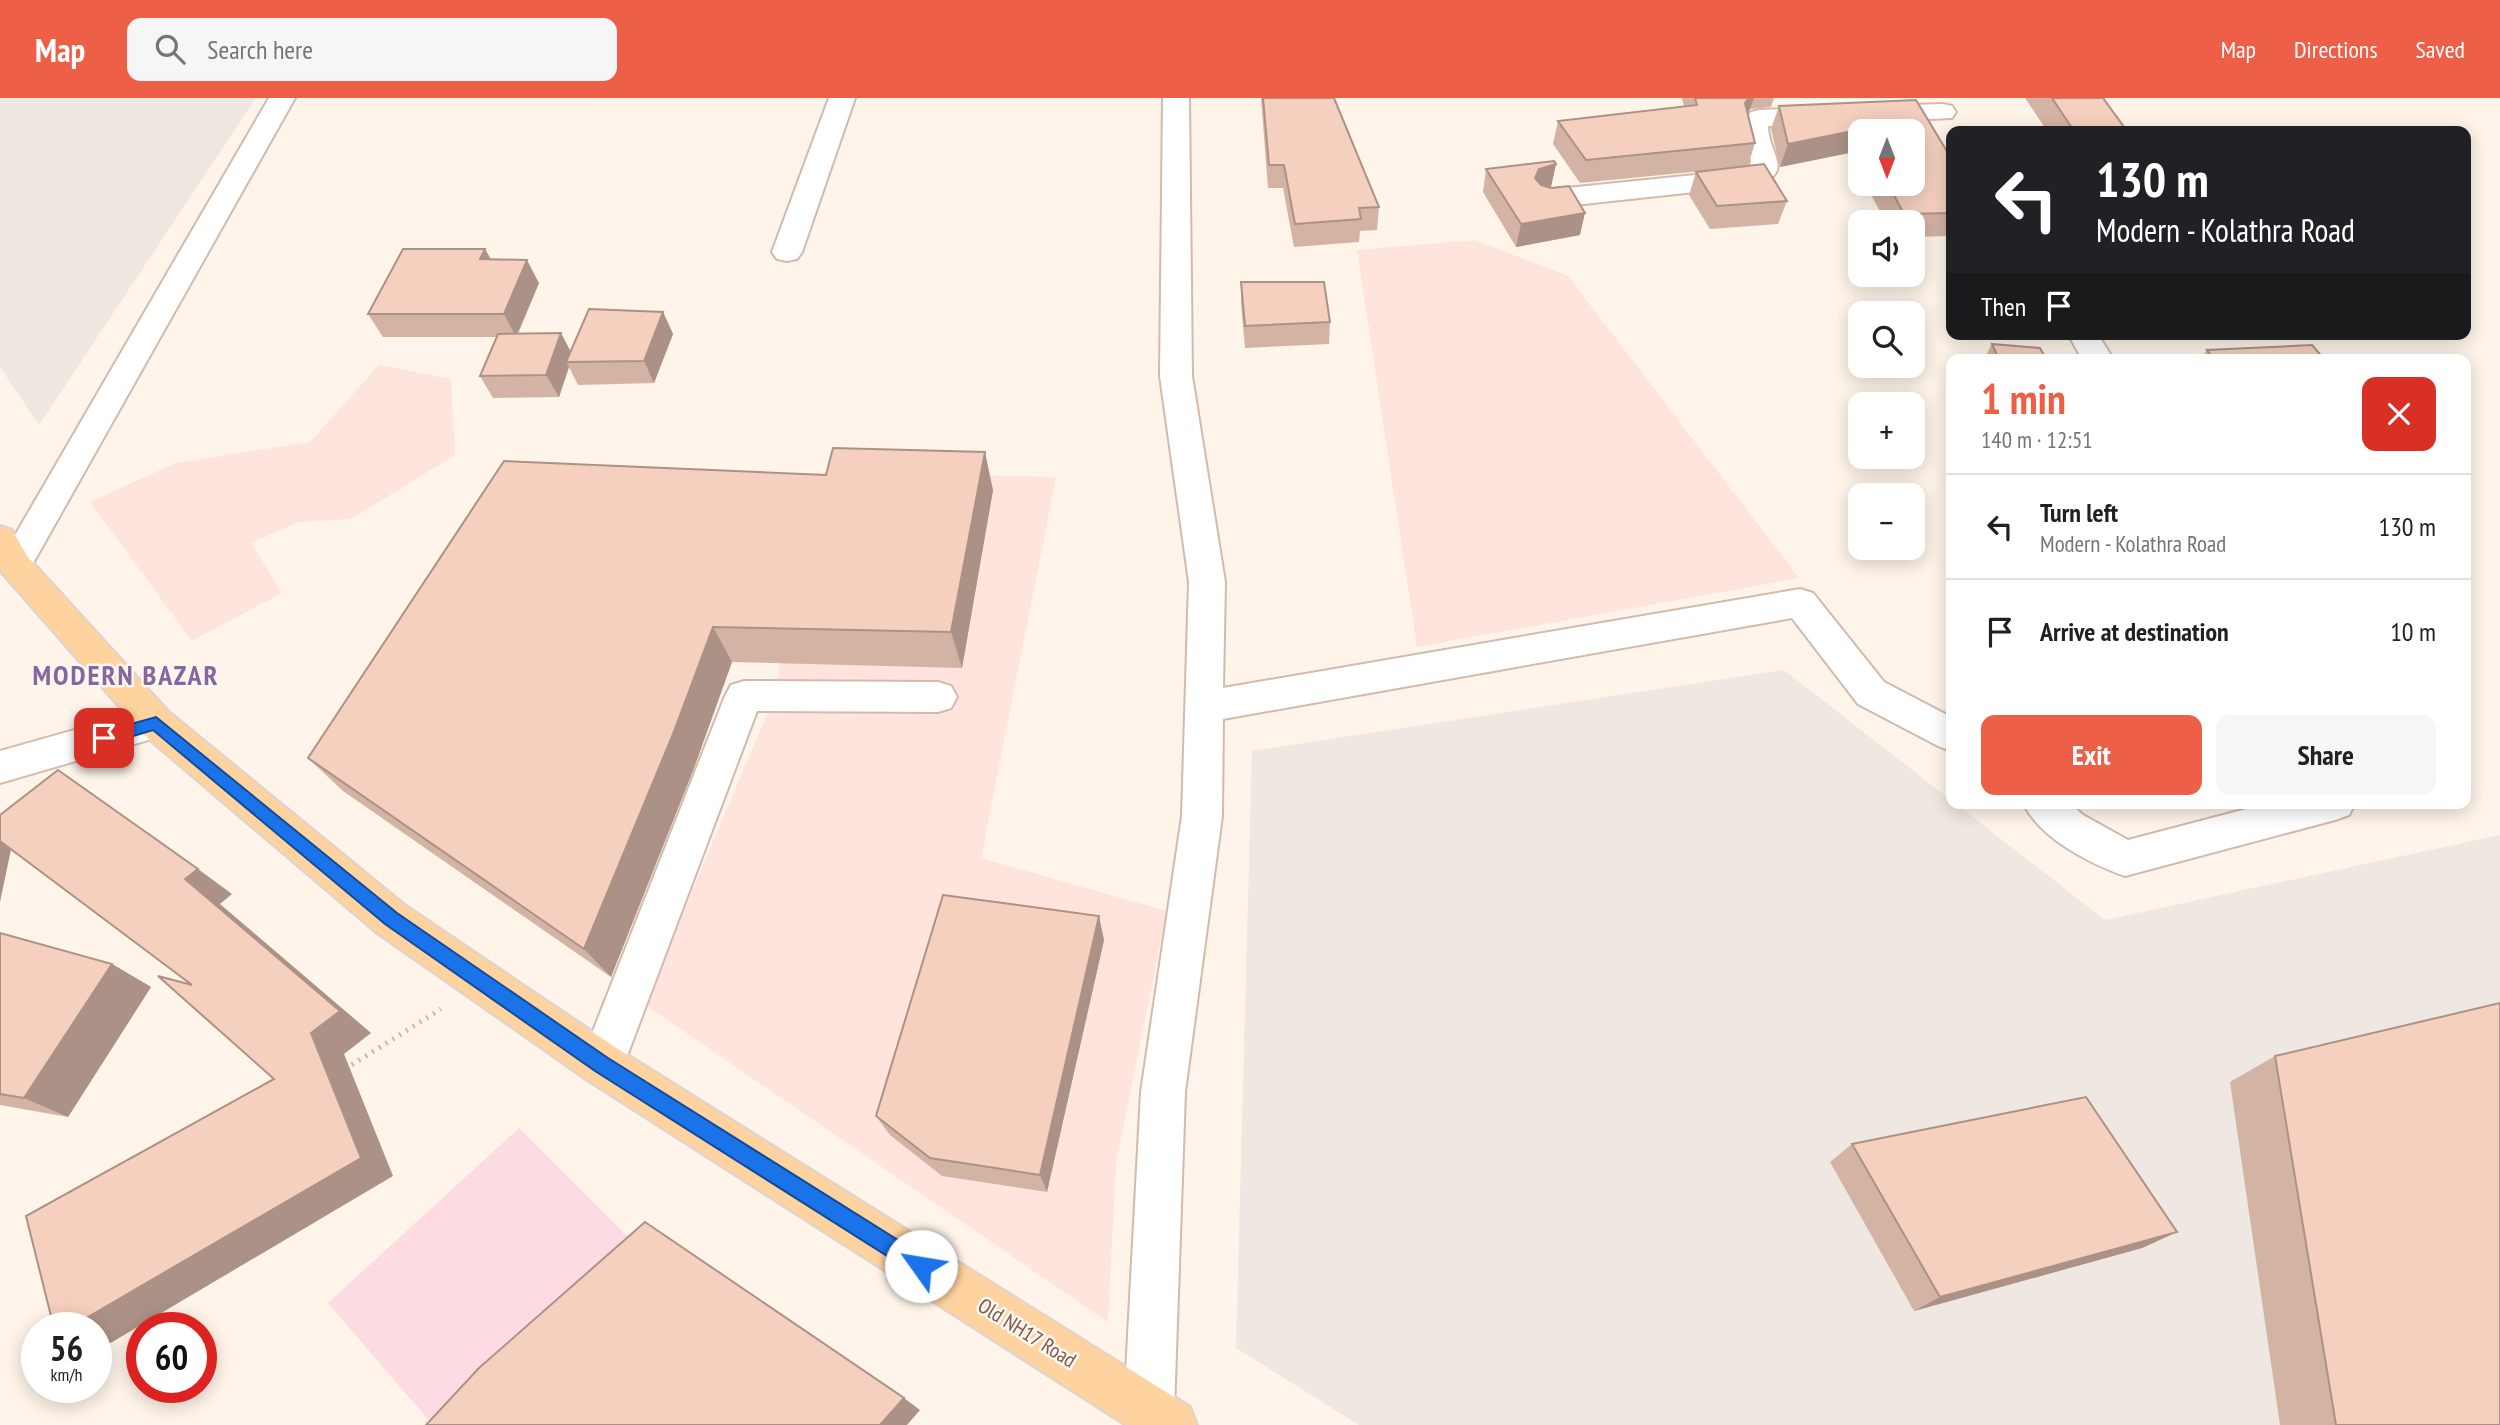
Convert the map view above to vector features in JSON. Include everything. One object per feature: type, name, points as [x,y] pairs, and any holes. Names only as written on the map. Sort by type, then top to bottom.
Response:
[{"type":"main road","name":"Old NH17 Road","points":[[8,552],[156,723],[391,919],[602,1064],[1161,1417]]},
{"type":"street","points":[[8,552],[282,98]]},
{"type":"street","points":[[787,252],[842,98]]},
{"type":"street","points":[[1161,1417],[1163,1092],[1202,816],[1207,582],[1176,376],[1176,98]]},
{"type":"street","points":[[1547,199],[1750,178],[1763,172],[1765,160],[1754,127],[1760,118],[1944,114]]},
{"type":"street","points":[[1204,707],[1800,603],[1871,694],[1946,732]]},
{"type":"street","points":[[602,1064],[744,696],[938,697]]},
{"type":"street","points":[[0,767],[156,723]]},
{"type":"street","points":[[2050,809],[2069,827],[2125,858],[2312,809]]},
{"type":"path","points":[[338,1074],[484,982]]},
{"type":"shaded area","points":[[0,98],[256,98],[39,425],[0,367]]},
{"type":"shaded area","points":[[1475,240],[1568,276],[1799,578],[1417,647],[1357,250]]},
{"type":"shaded area","points":[[379,365],[451,379],[455,455],[351,519],[298,522],[251,543],[282,593],[192,641],[90,502],[176,463],[310,442]]},
{"type":"shaded area","points":[[825,472],[1056,477],[981,858],[1167,911],[1116,1164],[1108,1322],[644,1004],[771,705]]},
{"type":"shaded area","points":[[1784,670],[1946,796],[1946,809],[1962,809],[2105,920],[2500,835],[2500,1425],[1359,1425],[1236,1348],[1252,751]]},
{"type":"shaded area","points":[[519,1128],[637,1246],[433,1425],[328,1303]]},
{"type":"building","points":[[1263,98],[1334,98],[1379,207],[1359,208],[1361,219],[1295,224],[1284,165],[1269,165]]},
{"type":"building","points":[[1695,98],[1749,98],[1745,103],[1755,143],[1586,160],[1558,121],[1697,105]]},
{"type":"building","points":[[2052,98],[2103,98],[2123,126],[2071,126]]},
{"type":"building","points":[[1916,100],[1946,150],[1946,213],[1902,210],[1894,196],[1925,196],[1925,119],[1848,119],[1848,132],[1788,144],[1779,106]]},
{"type":"building","points":[[1554,161],[1556,164],[1539,169],[1535,178],[1541,185],[1551,188],[1569,186],[1585,213],[1521,224],[1486,169]]},
{"type":"building","points":[[1764,164],[1787,201],[1717,206],[1696,172]]},
{"type":"building","points":[[403,249],[485,249],[480,259],[527,260],[504,314],[368,314]]},
{"type":"building","points":[[1241,282],[1324,282],[1330,322],[1245,326]]},
{"type":"building","points":[[589,309],[663,312],[644,361],[566,362]]},
{"type":"building","points":[[561,333],[546,375],[480,376],[498,334]]},
{"type":"building","points":[[1992,344],[2040,348],[2043,354],[1997,354]]},
{"type":"building","points":[[2312,345],[2320,354],[2210,354],[2207,350]]},
{"type":"building","points":[[833,448],[985,452],[951,632],[713,627],[673,734],[584,949],[308,758],[504,461],[826,475]]},
{"type":"building","points":[[58,770],[198,869],[185,879],[340,1011],[311,1033],[361,1158],[96,1312],[50,1312],[26,1216],[274,1079],[158,976],[192,985],[0,841],[0,815]]},
{"type":"building","points":[[943,895],[1099,916],[1040,1175],[930,1158],[876,1116]]},
{"type":"building","points":[[0,933],[112,964],[24,1098],[0,1094]]},
{"type":"building","points":[[2500,1003],[2500,1425],[2336,1425],[2275,1056]]},
{"type":"building","points":[[2086,1097],[2177,1232],[1940,1297],[1852,1144]]},
{"type":"building","points":[[645,1222],[904,1398],[880,1425],[426,1425],[479,1368]]},
{"type":"district","name":"MODERN BAZAR","points":[[126,675]]},
{"type":"route","points":[[104,738],[156,723],[391,919],[602,1064],[921,1266]]}]
